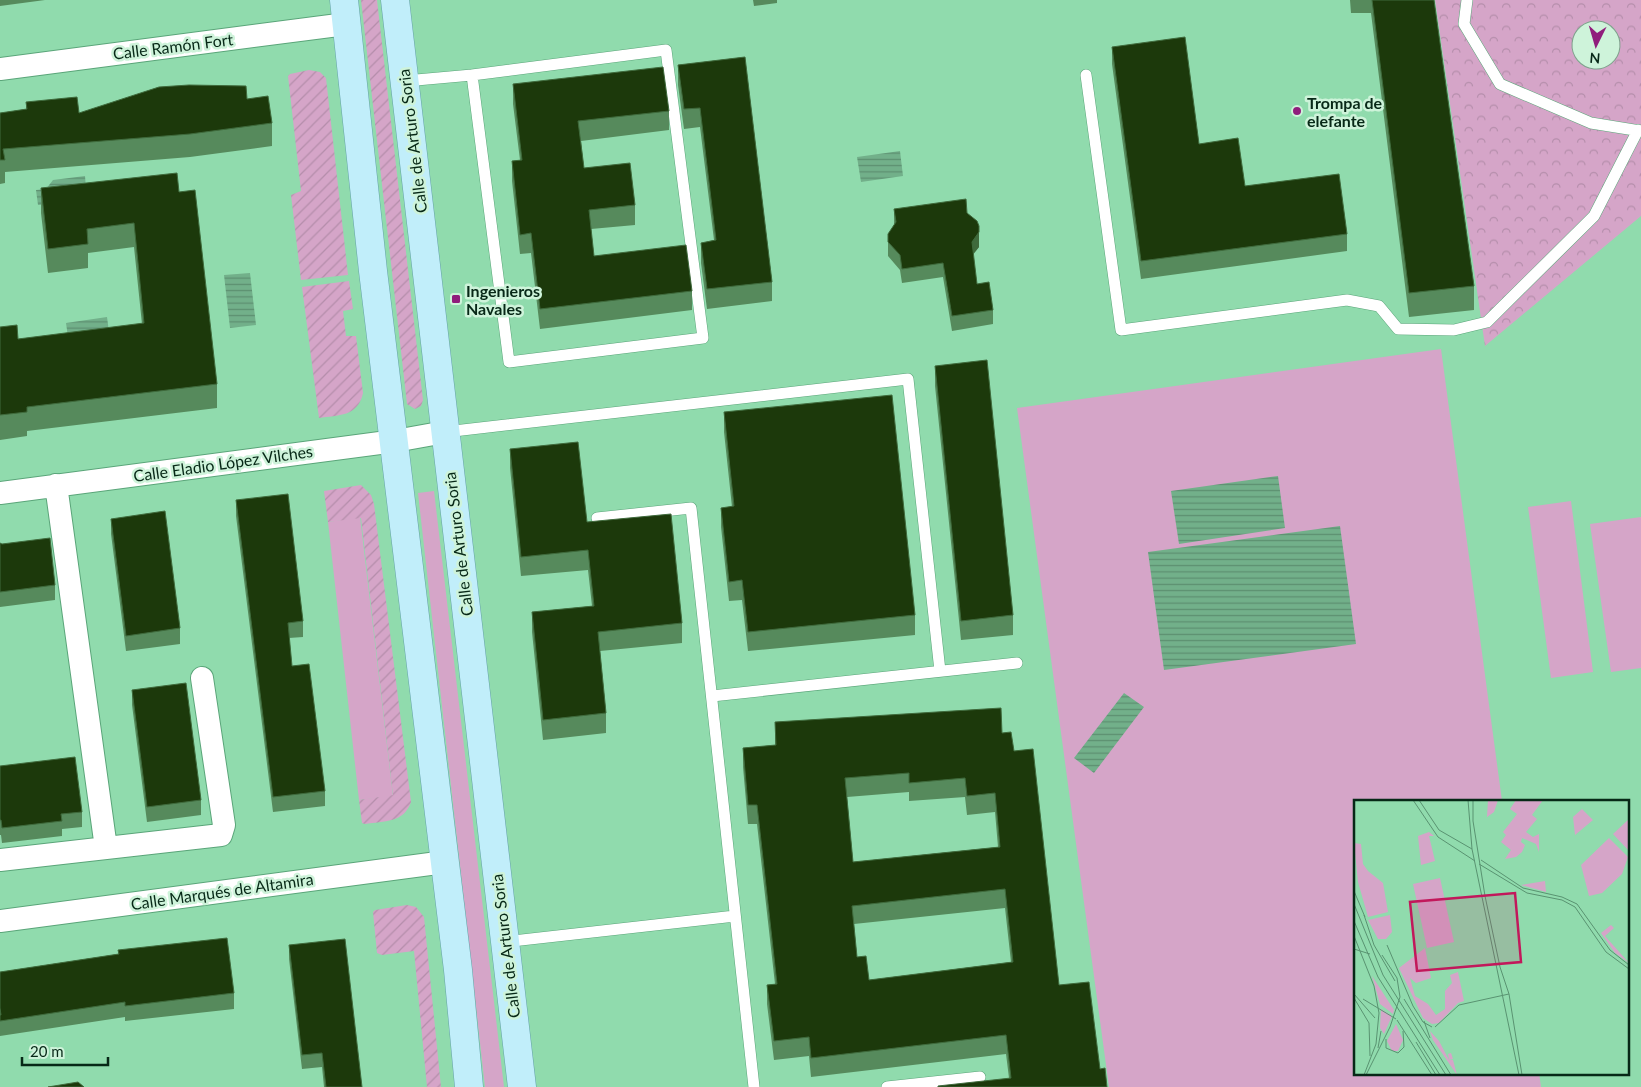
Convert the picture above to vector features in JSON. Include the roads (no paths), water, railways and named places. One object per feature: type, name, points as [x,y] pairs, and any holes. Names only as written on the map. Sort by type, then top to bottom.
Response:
[{"type":"main road","name":"Calle de Arturo Soria","points":[[395,0],[522,1087]]},
{"type":"main road","points":[[345,12],[373,271],[395,441],[470,1087]]},
{"type":"street","name":"Calle Ramón Fort","points":[[0,69],[345,12]]},
{"type":"street","name":"Calle Eladio López Vilches","points":[[0,493],[395,441],[445,432]]},
{"type":"street","points":[[56,485],[55,539],[106,848]]},
{"type":"street","points":[[0,860],[221,835],[224,825],[202,678]]},
{"type":"street","name":"Calle Marqués de Altamira","points":[[0,922],[445,862]]},
{"type":"lane","points":[[1086,75],[1121,330],[1347,300],[1379,306],[1398,329],[1454,330],[1487,322],[1594,216],[1639,130],[1591,123],[1500,84],[1464,24],[1467,0]]},
{"type":"lane","points":[[404,81],[472,75],[666,50],[703,338],[509,362],[472,75]]},
{"type":"lane","points":[[445,432],[908,380],[940,671]]},
{"type":"lane","points":[[597,518],[691,508],[754,1087]]},
{"type":"lane","points":[[712,696],[1017,663]]},
{"type":"lane","points":[[504,942],[734,916]]},
{"type":"lane","points":[[887,1087],[980,1077]]},
{"type":"place","name":"Trompa de elefante","points":[[1297,111]]},
{"type":"place","name":"Ingenieros Navales","points":[[456,299]]}]
